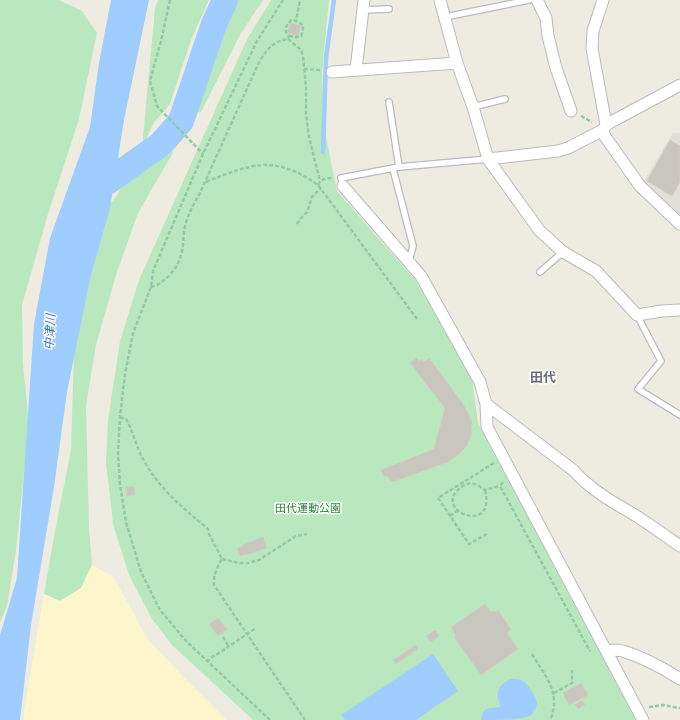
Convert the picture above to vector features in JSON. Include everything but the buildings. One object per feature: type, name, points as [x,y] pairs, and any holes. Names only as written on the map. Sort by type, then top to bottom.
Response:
[{"type":"street","points":[[440,0],[457,63],[473,108],[488,159],[539,230],[563,252],[596,271],[637,315],[680,310]]},
{"type":"street","points":[[537,0],[546,18],[548,36],[556,68],[571,111]]},
{"type":"street","points":[[603,0],[593,31],[592,48],[604,136],[640,186],[680,224]]},
{"type":"street","points":[[356,70],[363,5]]},
{"type":"street","points":[[332,72],[457,63]]},
{"type":"street","points":[[488,159],[558,151],[568,148],[668,90],[680,85]]},
{"type":"street","points":[[342,182],[421,276],[480,382],[486,404],[487,427],[641,716]]},
{"type":"street","points":[[486,404],[574,470],[608,500],[622,507],[680,546]]},
{"type":"street","points":[[607,650],[621,651],[641,658],[680,679]]},
{"type":"lane","points":[[445,17],[529,0]]},
{"type":"lane","points":[[363,5],[389,9]]},
{"type":"lane","points":[[473,108],[505,99]]},
{"type":"lane","points":[[389,102],[399,167]]},
{"type":"lane","points":[[342,182],[399,167],[488,159]]},
{"type":"lane","points":[[393,169],[413,246],[409,261]]},
{"type":"lane","points":[[540,272],[563,252]]},
{"type":"lane","points":[[637,315],[661,361],[638,389],[680,415]]},
{"type":"path","points":[[170,0],[150,81],[157,106],[203,154]]},
{"type":"path","points":[[270,720],[186,641],[160,610],[140,572],[126,522],[120,485],[118,453],[125,374],[134,333],[151,286],[153,271],[203,154],[257,40],[283,0]]},
{"type":"path","points":[[295,21],[300,0]]},
{"type":"path","points":[[151,286],[156,286],[166,279],[179,261],[182,252],[185,228],[190,211],[205,182],[260,60],[273,44],[279,40],[289,37],[301,36],[303,25],[291,20],[286,27],[286,32],[289,37],[301,50],[303,56],[306,87],[306,114],[309,137],[320,181]]},
{"type":"path","points":[[571,111],[591,121],[602,129]]},
{"type":"path","points":[[205,182],[233,170],[262,164],[278,165],[306,177],[318,185],[417,320]]},
{"type":"path","points":[[318,185],[320,181],[326,178],[342,182]]},
{"type":"path","points":[[297,224],[307,212],[312,197],[320,188]]},
{"type":"path","points":[[120,417],[126,419],[132,429],[142,458],[162,488],[171,498],[208,530],[222,559],[239,563],[248,563],[259,560],[296,536],[307,534]]},
{"type":"path","points":[[487,534],[469,544],[438,498],[493,463],[497,469]]},
{"type":"path","points":[[471,478],[472,482],[485,490],[488,499],[487,506],[482,513],[472,517],[457,510],[452,498],[455,492],[472,482]]},
{"type":"path","points":[[485,490],[500,486],[503,480]]},
{"type":"path","points":[[500,486],[594,657]]},
{"type":"path","points":[[450,516],[457,510]]},
{"type":"path","points":[[222,559],[216,570],[214,585],[305,720]]},
{"type":"path","points":[[208,662],[212,657],[256,628]]},
{"type":"path","points":[[223,638],[229,647]]},
{"type":"path","points":[[532,654],[554,693],[554,712],[550,720]]},
{"type":"path","points":[[554,693],[572,682],[572,670]]},
{"type":"path","points":[[641,716],[650,706],[663,705],[680,708]]},
{"type":"shaded area","points":[[673,133],[680,133],[680,217],[643,182]]},
{"type":"green space","points":[[0,0],[59,0],[82,11],[97,33],[79,119],[48,214],[22,305],[23,364],[29,424],[16,550],[7,606],[0,622]]},
{"type":"green space","points":[[158,0],[209,0],[191,40],[170,104],[153,124],[142,148],[155,8]]},
{"type":"green space","points":[[232,0],[263,0],[241,33],[201,112],[191,112],[205,63],[220,24]]},
{"type":"green space","name":"田代運動公園","points":[[271,0],[329,0],[322,73],[324,127],[337,191],[416,281],[472,379],[478,423],[636,720],[253,720],[172,645],[152,619],[129,575],[113,524],[106,462],[108,420],[120,341],[139,280],[247,39]]},
{"type":"green space","points":[[174,151],[138,213],[116,275],[96,345],[86,406],[89,529],[92,565],[81,588],[60,601],[44,594],[71,450],[75,317],[99,216],[117,196],[126,176],[138,172]]},
{"type":"sand","points":[[92,565],[114,577],[148,640],[226,720],[24,720],[24,711],[44,594],[60,601],[81,588]]},
{"type":"water","name":"中津川","points":[[111,0],[149,0],[124,120],[110,208],[90,279],[67,392],[54,487],[31,625],[20,720],[0,720],[0,635],[17,578],[34,324],[50,238],[90,127],[99,63]]},
{"type":"water","points":[[433,654],[458,691],[416,720],[345,720],[341,715]]},
{"type":"water","points":[[512,679],[523,681],[532,691],[537,703],[532,714],[530,716],[506,720],[481,720],[485,710],[500,707],[498,699],[499,688],[506,681]]},
{"type":"waterway","points":[[84,190],[103,185],[161,144],[181,121],[214,24],[225,0]]},
{"type":"waterway","points":[[323,152],[326,58],[334,0]]},
{"type":"district","name":"田代","points":[[543,377]]}]
